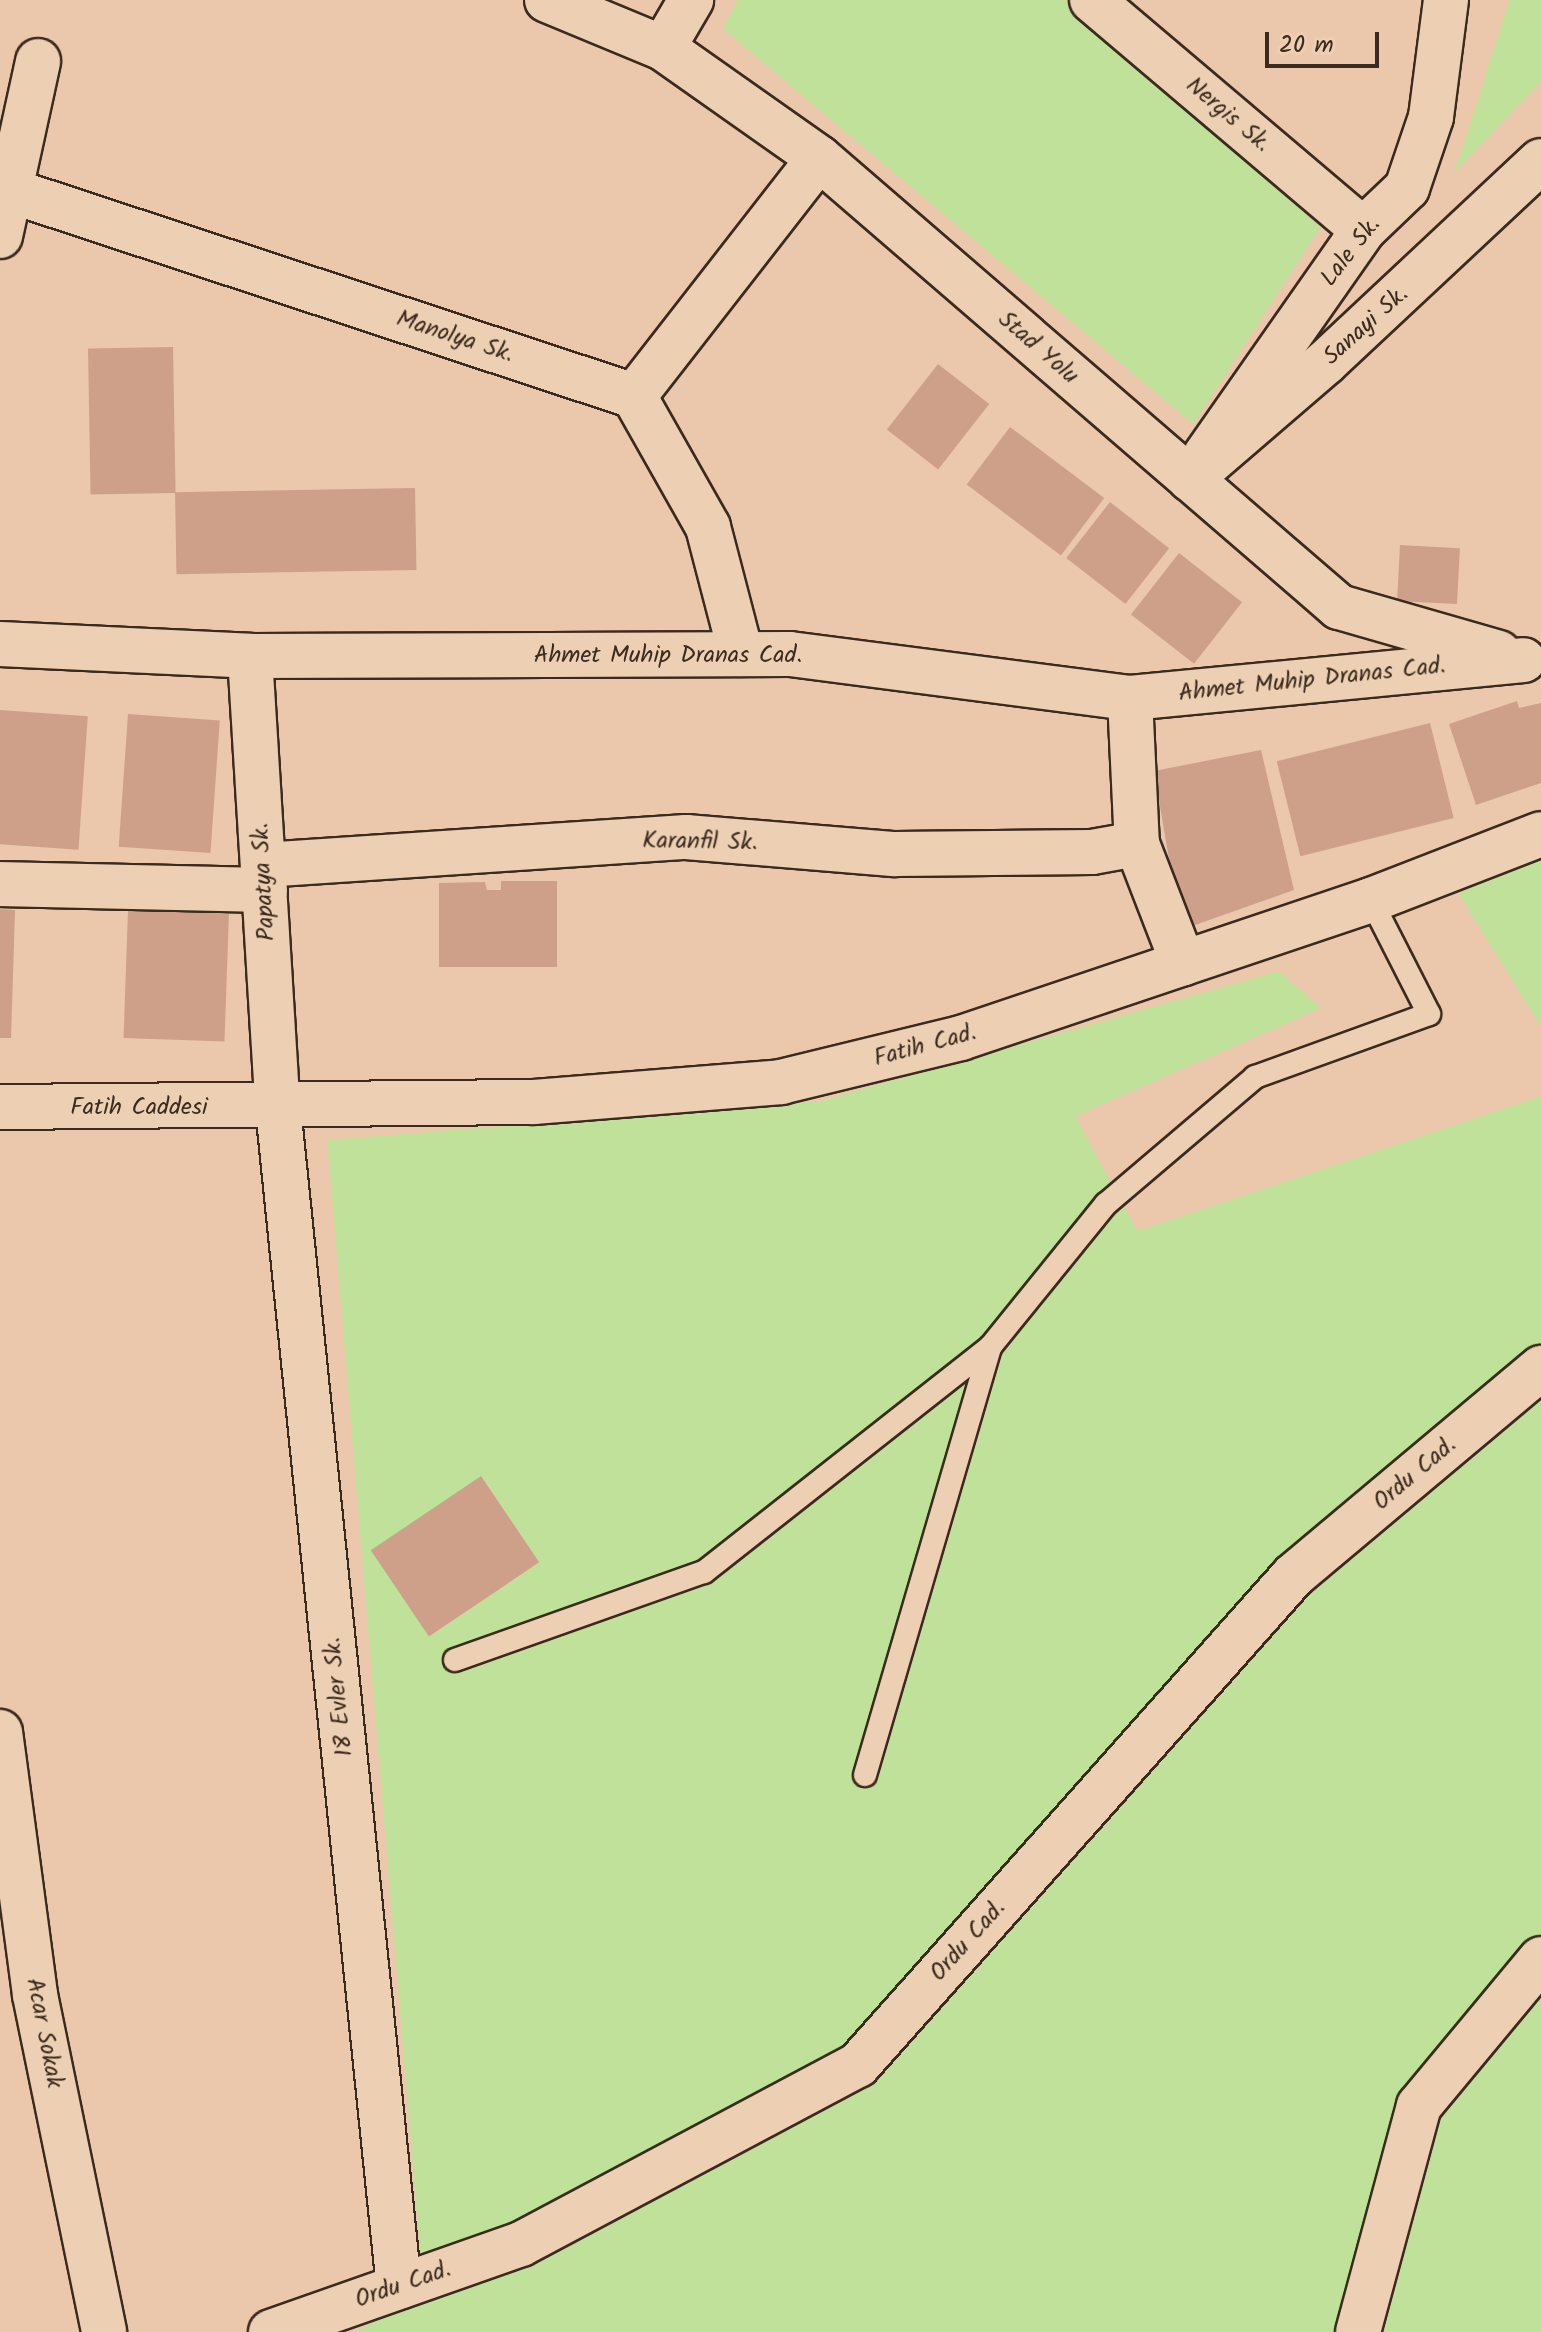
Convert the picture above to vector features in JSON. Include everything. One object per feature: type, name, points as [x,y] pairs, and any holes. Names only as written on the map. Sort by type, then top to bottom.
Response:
[{"type":"main road","name":"Stad Yolu","points":[[547,0],[663,48],[819,158],[1339,607],[1532,660]]},
{"type":"main road","points":[[663,48],[691,0]]},
{"type":"main road","name":"Nergis Sk.","points":[[1092,0],[1363,230]]},
{"type":"main road","name":"Lale Sk.","points":[[1190,479],[1363,230],[1407,188],[1431,117],[1446,0]]},
{"type":"main road","points":[[0,236],[38,61]]},
{"type":"main road","points":[[741,654],[708,527],[634,396],[819,158]]},
{"type":"main road","name":"Sanayi Sk.","points":[[1190,479],[1326,362],[1533,173]]},
{"type":"main road","name":"Manolya Sk.","points":[[9,190],[634,396]]},
{"type":"main road","name":"Ahmet Muhip Dranas Cad.","points":[[0,644],[250,656],[790,654],[1130,698],[1532,660]]},
{"type":"main road","name":"Papatya Sk.","points":[[250,656],[278,1108]]},
{"type":"main road","points":[[1130,698],[1137,844],[1183,963]]},
{"type":"main road","name":"Fatih Cad.","points":[[278,1108],[534,1102],[781,1082],[961,1038],[1371,900],[1541,834]]},
{"type":"main road","name":"Karanfil Sk.","points":[[0,884],[264,878],[686,837],[895,854],[1092,852],[1137,844]]},
{"type":"main road","name":"Fatih Caddesi","points":[[0,1107],[278,1108]]},
{"type":"main road","name":"18 Evler Sk.","points":[[278,1108],[399,2287]]},
{"type":"main road","name":"Ordu Cad.","points":[[271,2332],[521,2244],[858,2065],[1293,1576],[1541,1368]]},
{"type":"main road","name":"Acar Sokak","points":[[0,1732],[18,1991],[104,2332]]},
{"type":"main road","points":[[1358,2332],[1419,2106],[1541,1959]]},
{"type":"lane","points":[[455,1660],[704,1572],[990,1347],[1106,1204],[1255,1077],[1429,1014],[1371,900]]},
{"type":"lane","points":[[865,1775],[990,1347]]},
{"type":"green space","points":[[738,0],[1064,0],[1320,227],[1193,424],[722,28]]},
{"type":"green space","points":[[1509,0],[1541,0],[1541,81],[1454,173]]},
{"type":"green space","points":[[1541,849],[1541,1027],[1455,888]]},
{"type":"green space","points":[[1279,971],[1321,1008],[1075,1116],[1137,1231],[1541,1096],[1541,2332],[352,2332],[424,2300],[327,1140],[820,1101]]},
{"type":"building","points":[[173,347],[176,493],[91,494],[88,348]]},
{"type":"building","points":[[938,364],[989,404],[938,469],[887,429]]},
{"type":"building","points":[[1010,427],[1104,498],[1061,556],[967,485]]},
{"type":"building","points":[[415,488],[416,570],[176,574],[175,492]]},
{"type":"building","points":[[1110,502],[1169,548],[1125,604],[1066,558]]},
{"type":"building","points":[[1400,545],[1460,548],[1457,604],[1397,601]]},
{"type":"building","points":[[1179,553],[1242,602],[1194,664],[1131,614]]},
{"type":"building","points":[[1517,701],[1519,708],[1541,703],[1541,783],[1476,805],[1449,724]]},
{"type":"building","points":[[0,710],[88,716],[78,850],[0,844]]},
{"type":"building","points":[[128,714],[220,720],[210,853],[119,847]]},
{"type":"building","points":[[1430,723],[1454,818],[1300,856],[1277,761]]},
{"type":"building","points":[[1261,750],[1294,890],[1181,930],[1154,771]]},
{"type":"building","points":[[501,881],[557,881],[557,967],[439,967],[439,883],[485,882],[487,890],[501,890]]},
{"type":"building","points":[[0,909],[15,910],[11,1038],[0,1038]]},
{"type":"building","points":[[128,910],[229,914],[224,1041],[124,1038]]},
{"type":"building","points":[[481,1476],[539,1562],[429,1637],[371,1550]]}]
